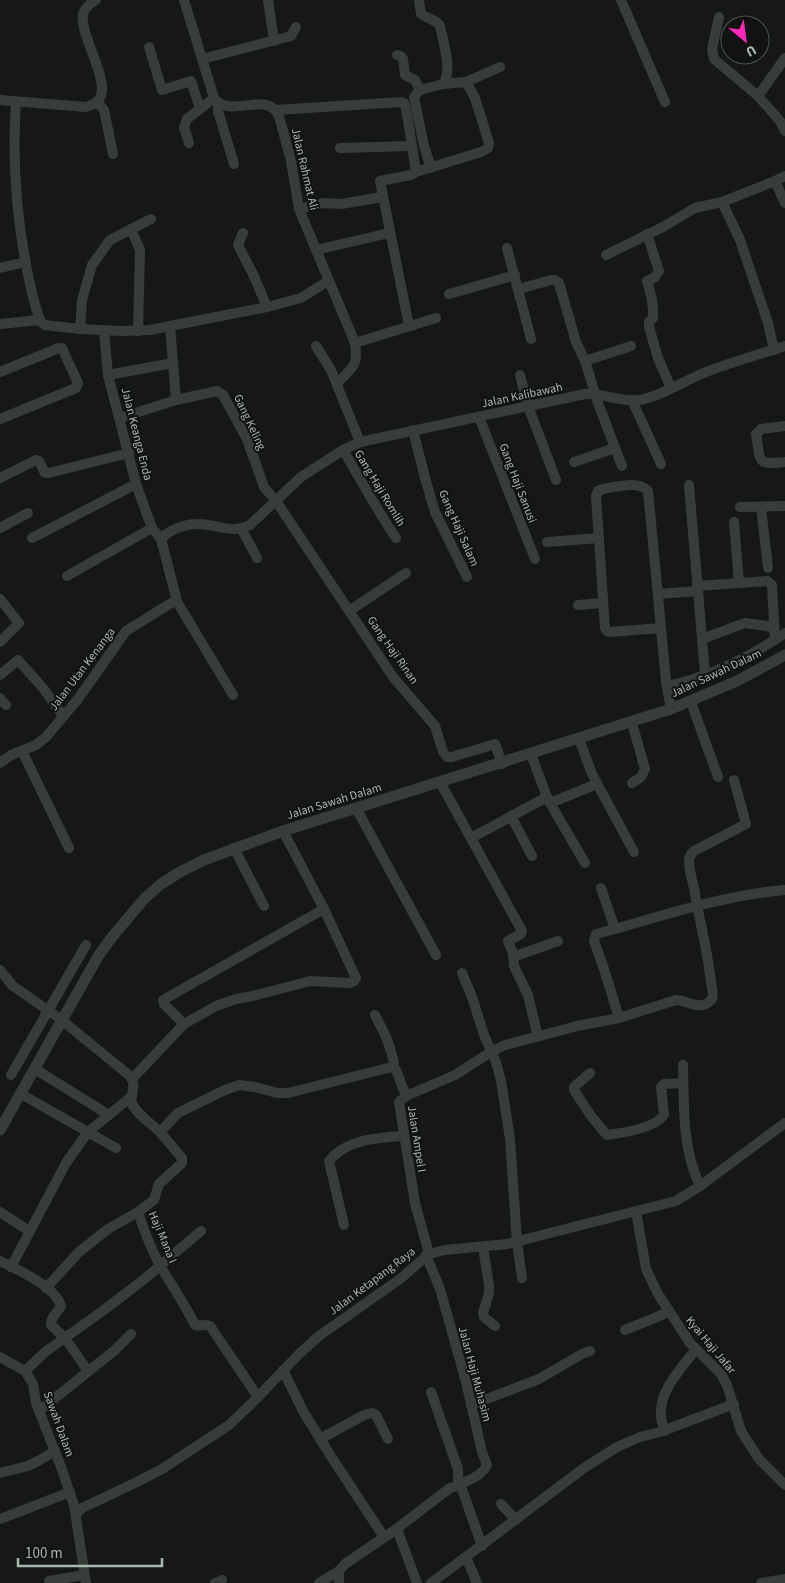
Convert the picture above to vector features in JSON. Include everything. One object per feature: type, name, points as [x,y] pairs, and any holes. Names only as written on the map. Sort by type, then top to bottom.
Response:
[{"type":"street","points":[[184,0],[234,164]]},
{"type":"street","points":[[268,0],[274,41]]},
{"type":"street","points":[[419,0],[421,14],[436,21],[440,26],[448,68],[443,84]]},
{"type":"street","points":[[621,0],[665,102]]},
{"type":"street","points":[[0,100],[86,107],[97,102],[102,94],[101,76],[93,59],[85,30],[83,13],[90,2]]},
{"type":"street","points":[[719,17],[712,49],[714,59],[758,96],[780,120],[785,131]]},
{"type":"street","points":[[202,59],[291,36],[296,27]]},
{"type":"street","points":[[149,47],[162,90],[191,81],[200,109]]},
{"type":"street","points":[[396,55],[401,56],[403,59],[405,75],[415,80],[420,90]]},
{"type":"street","points":[[758,96],[785,58]]},
{"type":"street","points":[[431,168],[424,146],[414,97],[420,90],[443,84],[466,82],[500,67]]},
{"type":"street","points":[[410,326],[379,184],[381,180],[403,177],[481,152],[488,148],[475,98],[466,82]]},
{"type":"street","points":[[189,143],[184,126],[188,119],[200,109],[216,100]]},
{"type":"street","points":[[216,100],[227,107],[266,105],[276,110],[404,103],[416,172]]},
{"type":"street","points":[[16,102],[14,164],[19,226],[40,320],[45,325],[104,331],[150,330],[301,298],[328,281]]},
{"type":"street","points":[[97,102],[104,110],[113,154]]},
{"type":"street","name":"Jalan Rahmat Ali","points":[[276,110],[289,152],[299,209],[355,343],[356,352],[352,369],[337,384]]},
{"type":"street","points":[[340,148],[412,146]]},
{"type":"street","points":[[606,256],[695,208],[722,202],[785,176]]},
{"type":"street","points":[[775,181],[785,203]]},
{"type":"street","points":[[299,209],[323,203],[341,204],[382,197]]},
{"type":"street","points":[[722,202],[740,240],[768,323],[774,350]]},
{"type":"street","points":[[80,329],[82,300],[92,264],[110,240],[151,219]]},
{"type":"street","points":[[131,229],[140,250],[138,331]]},
{"type":"street","points":[[243,233],[238,245],[253,274],[266,306]]},
{"type":"street","points":[[316,250],[389,233]]},
{"type":"street","points":[[648,234],[659,271],[655,277],[647,281],[654,313],[649,324],[650,331],[658,358],[671,388]]},
{"type":"street","points":[[508,248],[531,339]]},
{"type":"street","points":[[0,268],[26,262]]},
{"type":"street","points":[[449,294],[515,276]]},
{"type":"street","points":[[519,289],[551,280],[559,283],[576,342],[585,361],[595,394],[622,466]]},
{"type":"street","points":[[355,343],[436,318]]},
{"type":"street","points":[[0,324],[40,320]]},
{"type":"street","points":[[170,326],[176,400]]},
{"type":"street","name":"Jalan Keanga Enda","points":[[104,331],[108,375],[136,484],[152,528],[161,540]]},
{"type":"street","points":[[316,346],[331,370],[360,442]]},
{"type":"street","points":[[585,361],[631,346]]},
{"type":"street","name":"Jalan Kalibawah","points":[[276,501],[301,478],[343,450],[360,442],[574,396],[595,394],[632,400],[649,398],[703,374],[785,346]]},
{"type":"street","points":[[0,372],[62,348],[78,383],[76,388],[0,419]]},
{"type":"street","points":[[108,375],[174,363]]},
{"type":"street","points":[[520,375],[528,406],[556,480]]},
{"type":"street","name":"Gang Keling","points":[[120,418],[176,400],[217,391],[223,395],[247,439],[264,488],[276,501]]},
{"type":"street","points":[[632,400],[661,464]]},
{"type":"street","name":"Gang Haji Sanusi","points":[[480,417],[535,558]]},
{"type":"street","points":[[785,426],[761,429],[756,434],[762,462],[766,464],[785,462]]},
{"type":"street","name":"Gang Haji Salam","points":[[413,430],[424,478],[435,512],[467,577]]},
{"type":"street","points":[[574,462],[615,448]]},
{"type":"street","name":"Gang Haji Romlih","points":[[343,450],[380,515],[396,538]]},
{"type":"street","points":[[0,478],[36,460],[39,461],[45,473],[129,453]]},
{"type":"street","points":[[32,538],[136,484]]},
{"type":"street","points":[[660,628],[610,632],[605,628],[596,496],[598,491],[638,485],[644,486],[648,491],[660,628],[671,707]]},
{"type":"street","points":[[689,485],[705,674]]},
{"type":"street","points":[[233,694],[176,600],[161,540],[166,534],[176,528],[191,525],[206,524],[242,530],[276,501]]},
{"type":"street","name":"Gang Haji Rinan","points":[[276,501],[393,677],[434,726],[443,752],[448,757],[452,757],[495,744],[501,762]]},
{"type":"street","points":[[740,507],[785,506]]},
{"type":"street","points":[[762,507],[768,568]]},
{"type":"street","points":[[0,528],[28,513]]},
{"type":"street","points":[[734,522],[739,583]]},
{"type":"street","points":[[67,576],[152,528]]},
{"type":"street","points":[[242,530],[257,558]]},
{"type":"street","points":[[547,542],[599,538]]},
{"type":"street","points":[[349,611],[406,573]]},
{"type":"street","points":[[658,594],[739,583],[770,582],[772,585],[775,640]]},
{"type":"street","points":[[0,599],[19,623],[0,642]]},
{"type":"street","name":"Jalan Utan Kenanga","points":[[0,763],[11,755],[36,745],[46,737],[80,696],[126,631],[176,600]]},
{"type":"street","points":[[578,605],[603,603]]},
{"type":"street","points":[[702,639],[745,623],[774,627]]},
{"type":"street","points":[[668,690],[753,652],[785,633]]},
{"type":"street","name":"Jalan Sawah Dalam","points":[[0,1130],[3,1117],[21,1094],[35,1069],[55,1016],[126,919],[161,884],[180,872],[234,848],[501,762],[632,723],[671,707],[691,702],[737,681],[785,655]]},
{"type":"street","points":[[0,675],[18,660],[43,688],[63,716]]},
{"type":"street","points":[[691,702],[718,777]]},
{"type":"street","points":[[632,723],[645,769],[641,777],[632,783]]},
{"type":"street","points":[[579,739],[586,762],[634,852]]},
{"type":"street","points":[[22,752],[69,848]]},
{"type":"street","points":[[531,754],[548,800],[585,863]]},
{"type":"street","points":[[697,906],[689,861],[692,853],[746,824],[734,780]]},
{"type":"street","points":[[440,782],[522,931],[521,934],[508,941],[513,953],[514,966],[528,997],[538,1037]]},
{"type":"street","points":[[471,838],[511,816],[548,800],[597,784]]},
{"type":"street","points":[[356,808],[436,956]]},
{"type":"street","points":[[511,816],[532,856]]},
{"type":"street","points":[[132,1080],[184,1024],[216,1006],[236,999],[310,981],[350,983],[356,978],[324,909],[283,832]]},
{"type":"street","points":[[234,848],[264,906]]},
{"type":"street","points":[[601,888],[615,928]]},
{"type":"street","points":[[619,1018],[594,938],[598,933],[697,906],[763,892],[785,890]]},
{"type":"street","name":"Jalan Ampel I","points":[[428,1255],[415,1203],[399,1102],[406,1096],[455,1074],[505,1045],[577,1026],[619,1018],[676,1000],[703,1005],[712,1000],[706,943],[697,906]]},
{"type":"street","points":[[184,1024],[164,1004],[163,1000],[324,909]]},
{"type":"street","points":[[513,957],[558,941]]},
{"type":"street","points":[[11,1075],[55,1016],[86,945]]},
{"type":"street","points":[[0,970],[7,981],[13,986],[55,1016],[130,1076],[135,1084],[132,1103],[136,1110],[160,1132],[178,1113],[225,1090],[240,1085],[277,1093],[288,1093],[392,1067]]},
{"type":"street","points":[[462,973],[472,996],[484,1035],[496,1062],[501,1081],[510,1139],[517,1242],[522,1278]]},
{"type":"street","points":[[375,1015],[387,1037],[394,1063],[392,1067]]},
{"type":"street","points":[[683,1065],[684,1126],[693,1172],[700,1186]]},
{"type":"street","points":[[392,1067],[396,1070],[406,1096]]},
{"type":"street","points":[[35,1069],[110,1115]]},
{"type":"street","points":[[590,1073],[574,1087],[574,1090],[590,1116],[607,1135],[649,1126],[660,1121],[664,1115],[661,1086],[664,1084],[683,1083]]},
{"type":"street","points":[[21,1094],[116,1148]]},
{"type":"street","points":[[11,1267],[66,1163],[88,1132],[132,1096]]},
{"type":"street","name":"Jalan Ketapang Raya","points":[[76,1514],[82,1508],[135,1483],[199,1445],[229,1424],[310,1344],[400,1279],[428,1255],[445,1250],[517,1242],[676,1201],[700,1186],[785,1123]]},
{"type":"street","name":"Haji Mana I","points":[[160,1132],[182,1158],[182,1163],[159,1184],[154,1200],[138,1212],[145,1234],[160,1266],[181,1298],[195,1325],[207,1324],[210,1326],[258,1397]]},
{"type":"street","points":[[344,1225],[329,1161],[335,1154],[352,1144],[379,1138],[404,1136]]},
{"type":"street","name":"Kyai Haji Jafar","points":[[636,1211],[646,1269],[658,1294],[682,1333],[721,1374],[734,1404],[741,1431],[753,1450],[785,1485]]},
{"type":"street","points":[[0,1212],[29,1231]]},
{"type":"street","points":[[46,1288],[79,1252],[108,1229],[138,1212]]},
{"type":"street","points":[[0,1358],[25,1372],[45,1352],[104,1310],[201,1231]]},
{"type":"street","points":[[482,1247],[489,1285],[489,1293],[483,1313],[484,1317],[495,1326]]},
{"type":"street","name":"Jalan Haji Muhasim","points":[[428,1255],[440,1289],[487,1465],[479,1474],[458,1486]]},
{"type":"street","points":[[0,1261],[37,1280],[57,1298],[61,1304],[60,1309],[51,1325],[65,1338],[88,1371]]},
{"type":"street","points":[[625,1330],[669,1312]]},
{"type":"street","points":[[40,1410],[115,1350],[131,1334]]},
{"type":"street","points":[[665,1431],[661,1416],[664,1397],[671,1383],[696,1349]]},
{"type":"street","points":[[471,1404],[538,1379],[590,1351]]},
{"type":"street","points":[[283,1370],[303,1411],[384,1537]]},
{"type":"street","name":"Sawah Dalam","points":[[25,1372],[33,1384],[36,1404],[40,1410],[70,1492],[76,1514]]},
{"type":"street","points":[[431,1392],[458,1469],[458,1486],[462,1489],[482,1546]]},
{"type":"street","points":[[432,1583],[584,1468],[611,1451],[640,1437],[665,1431],[734,1404]]},
{"type":"street","points":[[320,1439],[364,1415],[372,1413],[376,1415],[388,1438]]},
{"type":"street","points":[[0,1473],[38,1462],[55,1451]]},
{"type":"street","points":[[319,1583],[398,1529],[450,1488],[458,1486]]},
{"type":"street","points":[[0,1519],[70,1492]]},
{"type":"street","points":[[501,1504],[516,1520]]},
{"type":"street","points":[[49,1581],[85,1579],[76,1514]]},
{"type":"street","points":[[398,1529],[417,1583]]},
{"type":"street","points":[[466,1557],[477,1583]]},
{"type":"street","points":[[339,1571],[339,1583]]},
{"type":"street","points":[[761,1583],[785,1578]]}]
